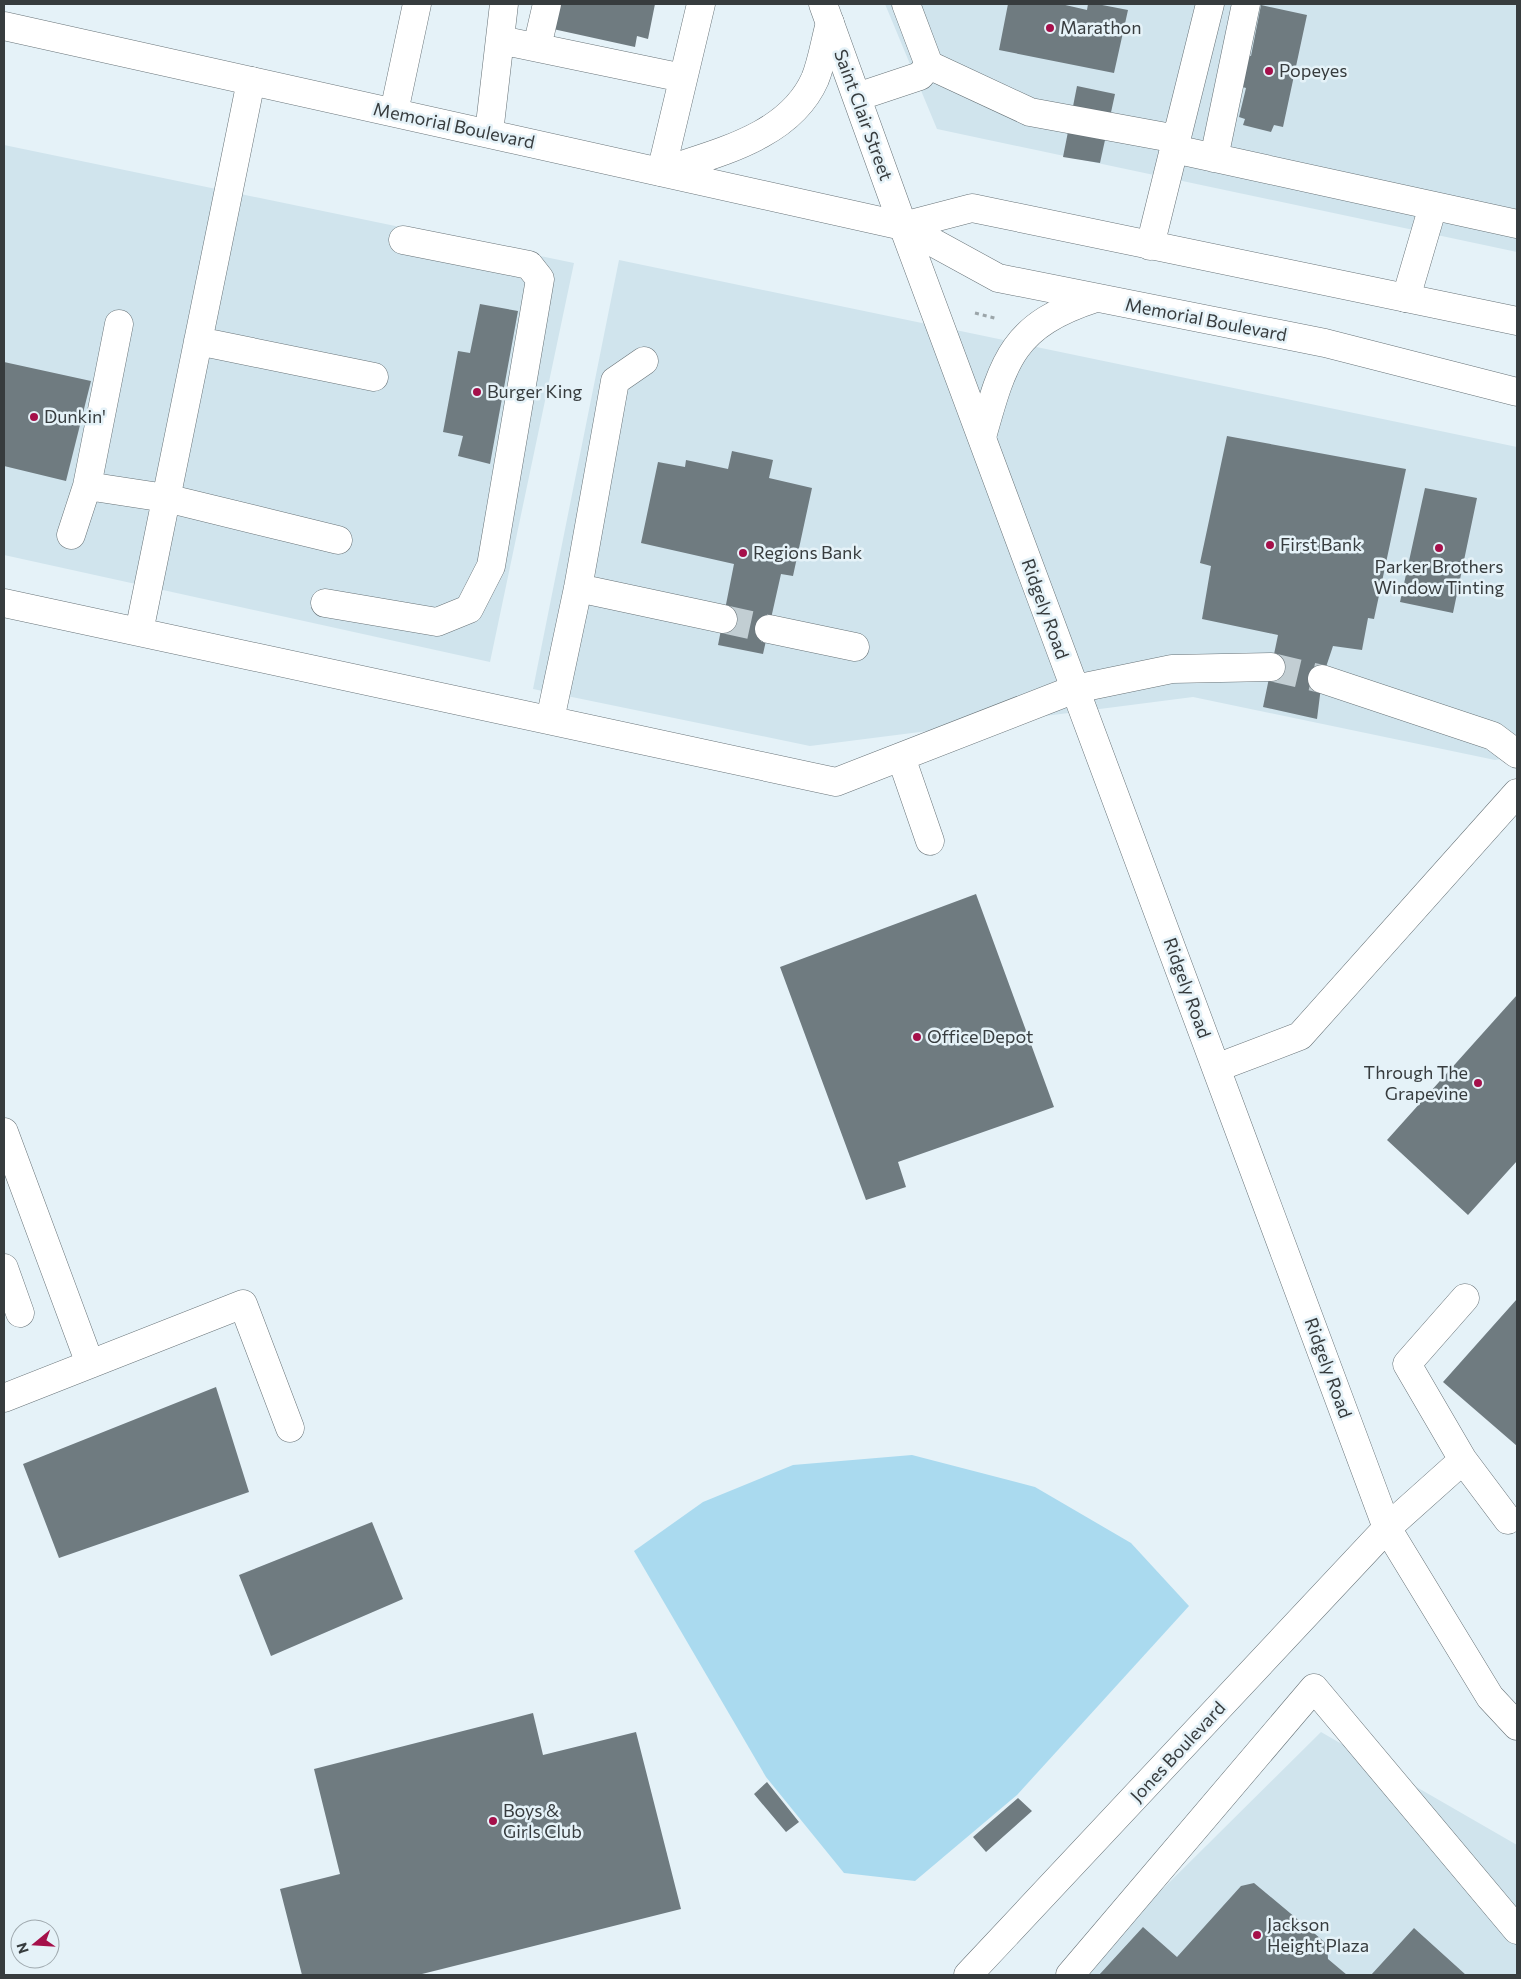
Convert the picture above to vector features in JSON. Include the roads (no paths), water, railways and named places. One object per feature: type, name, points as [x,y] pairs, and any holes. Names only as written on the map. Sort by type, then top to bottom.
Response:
[{"type":"main road","points":[[394,112],[417,4]]},
{"type":"main road","points":[[490,133],[504,4]]},
{"type":"main road","points":[[537,47],[547,4]]},
{"type":"main road","points":[[661,172],[702,4]]},
{"type":"main road","points":[[906,4],[929,65],[1030,112],[1175,144],[1214,158],[1517,224]]},
{"type":"main road","points":[[1150,246],[1210,4]]},
{"type":"main road","points":[[1214,158],[1246,4]]},
{"type":"main road","points":[[661,172],[740,144],[765,132],[786,116],[805,96],[815,78],[827,13]]},
{"type":"main road","name":"Saint Clair Street","points":[[827,13],[904,226]]},
{"type":"main road","name":"Memorial Boulevard","points":[[4,26],[904,226],[998,278],[1324,343],[1517,392]]},
{"type":"main road","points":[[500,40],[684,78]]},
{"type":"main road","points":[[857,97],[920,76],[929,65]]},
{"type":"main road","points":[[139,632],[252,81]]},
{"type":"main road","points":[[1406,298],[1433,206]]},
{"type":"main road","name":"Memorial Boulevard","points":[[904,226],[972,208],[1150,246],[1517,319]]},
{"type":"main road","name":"Ridgely Road","points":[[904,226],[1387,1528],[1490,1697],[1517,1726]]},
{"type":"main road","points":[[324,603],[437,622],[469,609],[491,566],[540,279],[528,265],[403,240]]},
{"type":"main road","points":[[982,436],[999,377],[1020,340],[1049,317],[1069,306],[1096,298]]},
{"type":"main road","points":[[71,535],[87,486],[119,324]]},
{"type":"main road","points":[[198,341],[374,377]]},
{"type":"main road","points":[[550,720],[578,588],[615,381],[644,361]]},
{"type":"main road","points":[[87,486],[166,498],[338,540]]},
{"type":"main road","points":[[578,588],[723,620]]},
{"type":"main road","points":[[4,603],[836,782],[1075,689],[1172,668],[1271,667]]},
{"type":"main road","points":[[769,629],[855,647]]},
{"type":"main road","points":[[1322,679],[1493,736],[1517,754]]},
{"type":"main road","points":[[902,757],[930,841]]},
{"type":"main road","points":[[1216,1068],[1300,1036],[1517,793]]},
{"type":"main road","points":[[4,1132],[14,1188],[90,1364]]},
{"type":"main road","points":[[4,1268],[20,1313]]},
{"type":"main road","points":[[1465,1298],[1407,1364],[1463,1460],[1508,1520]]},
{"type":"main road","points":[[4,1398],[243,1304],[290,1428]]},
{"type":"main road","name":"Jones Boulevard","points":[[968,1975],[1387,1528],[1463,1460]]},
{"type":"main road","points":[[1070,1975],[1314,1688],[1517,1930]]},
{"type":"tunnel","points":[[723,619],[769,629]]},
{"type":"tunnel","points":[[1271,667],[1322,679]]},
{"type":"place","name":"Marathon","points":[[1050,28]]},
{"type":"place","name":"Popeyes","points":[[1269,71]]},
{"type":"place","name":"Burger King","points":[[477,392]]},
{"type":"place","name":"Dunkin'","points":[[34,417]]},
{"type":"place","name":"First Bank","points":[[1270,545]]},
{"type":"place","name":"Parker Brothers Window Tinting","points":[[1439,548]]},
{"type":"place","name":"Regions Bank","points":[[743,553]]},
{"type":"place","name":"Office Depot","points":[[917,1037]]},
{"type":"place","name":"Through The Grapevine","points":[[1478,1083]]},
{"type":"place","name":"Boys & Girls Club","points":[[493,1821]]},
{"type":"place","name":"Jackson Height Plaza","points":[[1257,1935]]}]
